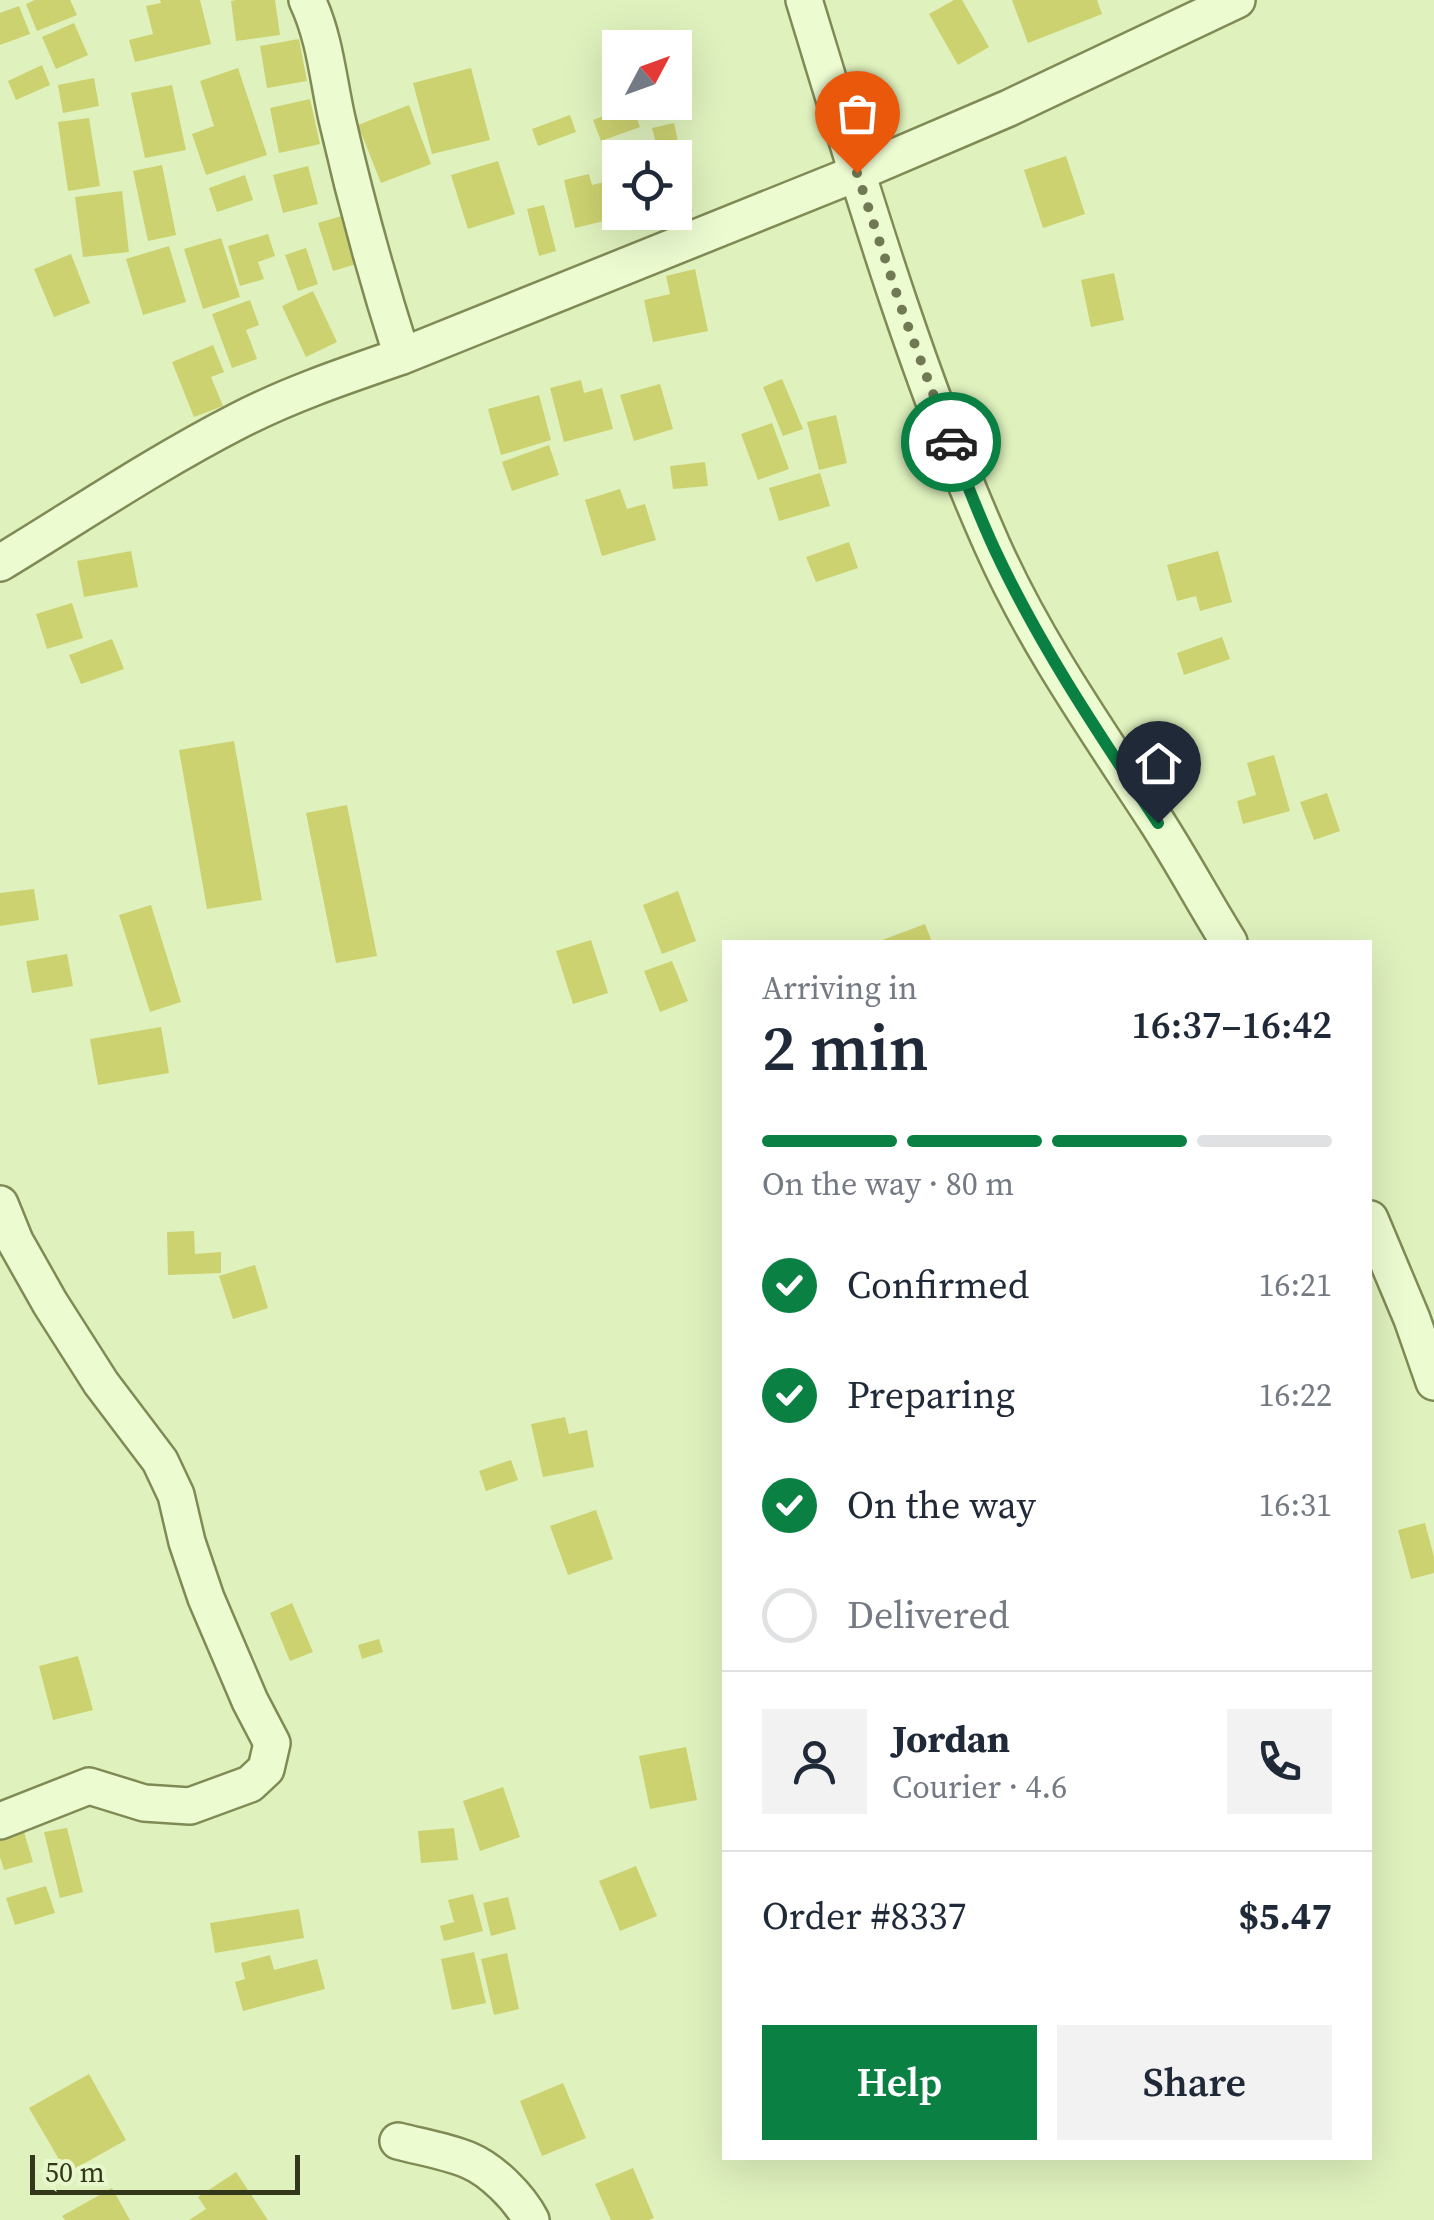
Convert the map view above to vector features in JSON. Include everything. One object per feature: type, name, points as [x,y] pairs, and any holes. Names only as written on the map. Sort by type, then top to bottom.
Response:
[{"type":"street","points":[[308,0],[320,34],[348,164],[402,356]]},
{"type":"street","points":[[804,0],[916,348],[993,547],[1061,672],[1228,940]]},
{"type":"street","points":[[0,563],[240,420],[857,173],[1009,108],[1237,0]]},
{"type":"street","points":[[0,1204],[15,1241],[50,1303],[101,1383],[160,1461],[176,1495],[206,1598],[272,1743],[266,1769],[250,1784],[190,1806],[144,1803],[89,1786],[0,1821]]},
{"type":"street","points":[[1372,1225],[1434,1382]]},
{"type":"street","points":[[398,2141],[470,2161],[498,2181],[525,2208],[531,2220]]},
{"type":"building","points":[[35,0],[70,0],[77,15],[37,31],[26,4]]},
{"type":"building","points":[[160,0],[200,0],[211,44],[135,62],[129,40],[153,34],[146,6],[161,3]]},
{"type":"building","points":[[275,0],[280,35],[236,41],[231,1]]},
{"type":"building","points":[[954,0],[962,0],[989,47],[958,65],[929,14]]},
{"type":"building","points":[[1012,0],[1097,0],[1102,14],[1028,43]]},
{"type":"building","points":[[19,6],[30,34],[0,45],[0,13]]},
{"type":"building","points":[[74,23],[88,55],[56,69],[42,37]]},
{"type":"building","points":[[299,39],[307,81],[267,88],[260,46]]},
{"type":"building","points":[[42,65],[50,85],[16,100],[8,81]]},
{"type":"building","points":[[238,68],[267,155],[206,175],[192,134],[214,126],[200,81]]},
{"type":"building","points":[[471,68],[490,140],[432,154],[413,83]]},
{"type":"building","points":[[94,78],[99,106],[63,113],[58,85]]},
{"type":"building","points":[[172,85],[186,150],[145,158],[131,93]]},
{"type":"building","points":[[310,99],[320,144],[279,153],[270,108]]},
{"type":"building","points":[[409,105],[431,164],[381,183],[358,125]]},
{"type":"building","points":[[570,115],[576,132],[538,146],[532,129]]},
{"type":"building","points":[[602,117],[602,120],[637,120],[640,127],[601,141],[593,120]]},
{"type":"building","points":[[89,118],[100,186],[68,191],[58,122]]},
{"type":"building","points":[[674,123],[678,140],[655,140],[652,128]]},
{"type":"building","points":[[1066,156],[1085,214],[1043,228],[1024,170]]},
{"type":"building","points":[[498,161],[515,214],[468,229],[451,175]]},
{"type":"building","points":[[162,165],[176,235],[148,241],[133,171]]},
{"type":"building","points":[[308,166],[318,204],[283,213],[273,175]]},
{"type":"building","points":[[589,174],[592,185],[602,182],[602,221],[575,228],[564,180]]},
{"type":"building","points":[[245,175],[253,200],[217,212],[209,188]]},
{"type":"building","points":[[122,191],[129,252],[83,257],[75,197]]},
{"type":"building","points":[[544,205],[556,251],[539,256],[527,209]]},
{"type":"building","points":[[355,212],[360,263],[333,271],[318,223]]},
{"type":"building","points":[[268,234],[275,256],[258,262],[264,279],[240,286],[228,246]]},
{"type":"building","points":[[221,238],[240,297],[203,309],[184,249]]},
{"type":"building","points":[[169,246],[186,302],[143,315],[126,259]]},
{"type":"building","points":[[306,248],[318,284],[298,291],[285,255]]},
{"type":"building","points":[[71,254],[90,303],[54,317],[34,269]]},
{"type":"building","points":[[695,269],[708,331],[653,342],[644,300],[670,294],[666,276]]},
{"type":"building","points":[[1114,273],[1124,320],[1091,327],[1081,280]]},
{"type":"building","points":[[313,291],[337,342],[306,357],[282,306]]},
{"type":"building","points":[[250,300],[259,325],[246,330],[257,359],[232,368],[212,314]]},
{"type":"building","points":[[213,345],[224,372],[211,377],[223,406],[194,417],[172,362]]},
{"type":"building","points":[[782,379],[803,429],[783,436],[763,387]]},
{"type":"building","points":[[581,380],[584,393],[602,388],[613,429],[564,442],[550,388]]},
{"type":"building","points":[[660,384],[673,429],[634,441],[620,395]]},
{"type":"building","points":[[539,395],[551,440],[501,455],[488,409]]},
{"type":"building","points":[[836,415],[847,463],[819,470],[807,422]]},
{"type":"building","points":[[772,423],[789,469],[758,480],[741,434]]},
{"type":"building","points":[[549,445],[559,475],[512,491],[502,462]]},
{"type":"building","points":[[705,462],[708,486],[673,489],[670,466]]},
{"type":"building","points":[[820,473],[830,506],[779,521],[769,488]]},
{"type":"building","points":[[620,489],[627,509],[645,504],[656,540],[602,556],[585,500]]},
{"type":"building","points":[[849,542],[858,568],[816,582],[806,557]]},
{"type":"building","points":[[131,551],[138,587],[84,597],[77,561]]},
{"type":"building","points":[[1218,551],[1232,602],[1200,611],[1196,596],[1177,601],[1167,565]]},
{"type":"building","points":[[72,603],[83,638],[47,649],[36,614]]},
{"type":"building","points":[[1222,637],[1230,659],[1184,675],[1177,653]]},
{"type":"building","points":[[112,639],[124,669],[81,684],[69,655]]},
{"type":"building","points":[[234,741],[262,900],[207,909],[179,750]]},
{"type":"building","points":[[1274,755],[1290,811],[1243,824],[1237,801],[1256,795],[1247,763]]},
{"type":"building","points":[[1327,793],[1340,831],[1314,840],[1300,802]]},
{"type":"building","points":[[347,805],[377,956],[336,963],[306,813]]},
{"type":"building","points":[[34,889],[39,920],[0,926],[0,893]]},
{"type":"building","points":[[678,891],[696,941],[662,954],[643,905]]},
{"type":"building","points":[[151,905],[181,1002],[150,1012],[119,915]]},
{"type":"building","points":[[925,924],[931,940],[882,940]]},
{"type":"building","points":[[591,940],[608,993],[573,1004],[556,951]]},
{"type":"building","points":[[67,954],[73,986],[32,993],[26,961]]},
{"type":"building","points":[[672,961],[688,1001],[660,1012],[644,971]]},
{"type":"building","points":[[161,1027],[169,1073],[98,1085],[90,1039]]},
{"type":"building","points":[[194,1231],[195,1254],[221,1252],[221,1273],[168,1275],[167,1232]]},
{"type":"building","points":[[255,1265],[268,1308],[233,1319],[219,1276]]},
{"type":"building","points":[[565,1417],[569,1434],[587,1430],[594,1467],[543,1477],[531,1424]]},
{"type":"building","points":[[511,1460],[518,1480],[486,1491],[479,1471]]},
{"type":"building","points":[[596,1510],[613,1559],[568,1575],[550,1526]]},
{"type":"building","points":[[1425,1523],[1434,1573],[1411,1579],[1398,1530]]},
{"type":"building","points":[[292,1603],[313,1652],[290,1661],[270,1613]]},
{"type":"building","points":[[379,1639],[383,1652],[362,1659],[358,1645]]},
{"type":"building","points":[[78,1656],[93,1710],[53,1720],[39,1666]]},
{"type":"building","points":[[686,1747],[697,1800],[650,1809],[639,1756]]},
{"type":"building","points":[[503,1787],[520,1837],[480,1851],[463,1801]]},
{"type":"building","points":[[67,1828],[83,1892],[60,1898],[44,1832]]},
{"type":"building","points":[[454,1828],[458,1860],[421,1863],[418,1831]]},
{"type":"building","points":[[24,1832],[33,1862],[4,1870],[0,1839]]},
{"type":"building","points":[[636,1866],[657,1916],[620,1931],[599,1881]]},
{"type":"building","points":[[46,1886],[55,1913],[15,1925],[6,1898]]},
{"type":"building","points":[[473,1894],[483,1931],[444,1941],[440,1926],[454,1922],[448,1900]]},
{"type":"building","points":[[508,1897],[516,1929],[491,1936],[483,1903]]},
{"type":"building","points":[[299,1909],[304,1938],[215,1953],[210,1923]]},
{"type":"building","points":[[474,1952],[486,2003],[452,2010],[441,1959]]},
{"type":"building","points":[[507,1953],[519,2009],[494,2015],[481,1959]]},
{"type":"building","points":[[270,1955],[274,1970],[317,1959],[325,1989],[243,2011],[235,1982],[245,1979],[241,1963]]},
{"type":"building","points":[[89,2074],[126,2140],[67,2173],[29,2108]]},
{"type":"building","points":[[563,2083],[586,2138],[542,2156],[520,2101]]},
{"type":"building","points":[[633,2168],[654,2218],[611,2220],[595,2184]]},
{"type":"building","points":[[236,2172],[268,2220],[189,2220],[206,2209],[198,2197]]},
{"type":"building","points":[[112,2188],[130,2220],[65,2220],[62,2216]]},
{"type":"way so far","points":[[857,173],[951,442]]},
{"type":"route","points":[[951,442],[993,547],[1026,611],[1094,727],[1158,823]]}]
